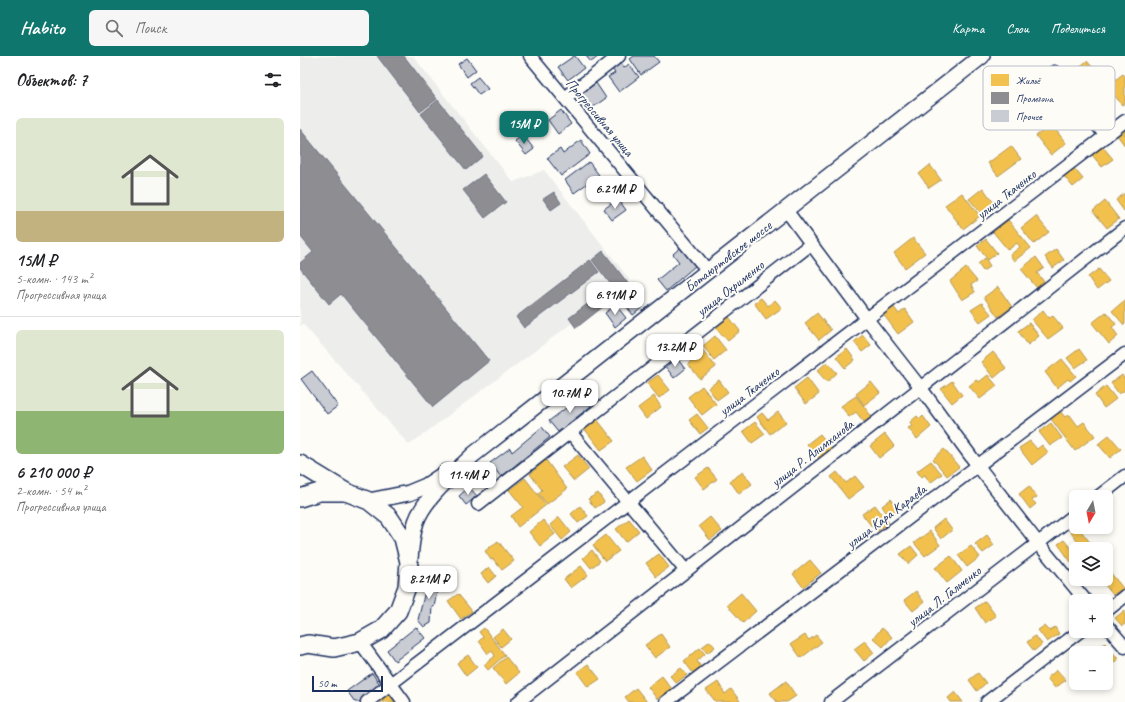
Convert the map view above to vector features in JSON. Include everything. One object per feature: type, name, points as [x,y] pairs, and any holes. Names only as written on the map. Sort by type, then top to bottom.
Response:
[{"type":"highway","points":[[300,464],[346,492],[370,501],[389,517],[403,538],[409,562],[407,588],[398,611],[381,630],[360,642],[334,648],[302,644]]},
{"type":"highway","points":[[300,498],[319,492],[346,492]]},
{"type":"main road","name":"Ботаюртовское шоссе","points":[[473,455],[982,56]]},
{"type":"main road","points":[[370,501],[409,493],[426,486],[473,455]]},
{"type":"main road","points":[[409,562],[412,538],[417,520],[426,502],[473,455]]},
{"type":"street","name":"Прогрессивная улица","points":[[530,56],[708,271]]},
{"type":"street","points":[[565,98],[619,56]]},
{"type":"street","name":"улица Ткаченко","points":[[1115,129],[1125,121]]},
{"type":"street","points":[[1101,130],[1106,136]]},
{"type":"street","name":"улица Ткаченко","points":[[367,702],[1114,130]]},
{"type":"street","points":[[786,210],[978,466],[1080,594]]},
{"type":"street","name":"улица Р. Алимханова","points":[[518,702],[1125,228]]},
{"type":"street","name":"улица Охрименко","points":[[478,504],[811,244]]},
{"type":"street","name":"улица Кара Караева","points":[[666,702],[1125,354]]},
{"type":"street","points":[[570,432],[686,571]]},
{"type":"street","points":[[1107,490],[1125,476]]},
{"type":"street","name":"улица Л. Гальченко","points":[[831,702],[1069,519]]},
{"type":"street","points":[[1113,605],[1125,596]]},
{"type":"street","points":[[1113,633],[1125,647]]},
{"type":"street","points":[[987,702],[1071,638]]},
{"type":"street","points":[[360,642],[404,702]]},
{"type":"shaded area","points":[[300,56],[413,56],[513,182],[544,170],[630,280],[409,445],[303,324],[300,326]]},
{"type":"building: Жильё","points":[[1087,61],[1091,66],[1080,66]]},
{"type":"building: Жильё","points":[[1123,74],[1125,76],[1125,103],[1122,105],[1115,96],[1115,80]]},
{"type":"building: Жильё","points":[[1125,128],[1125,146],[1117,135]]},
{"type":"building: Жильё","points":[[1044,130],[1056,130],[1066,143],[1051,155],[1036,136]]},
{"type":"building: Жильё","points":[[1011,146],[1021,159],[998,176],[988,163]]},
{"type":"building: Жильё","points":[[1103,147],[1113,159],[1102,167],[1092,155]]},
{"type":"building: Жильё","points":[[930,165],[941,180],[929,188],[919,174]]},
{"type":"building: Жильё","points":[[1073,167],[1083,179],[1073,187],[1063,175]]},
{"type":"building: Жильё","points":[[983,188],[994,203],[981,213],[969,199]]},
{"type":"building: Жильё","points":[[962,193],[980,216],[963,229],[945,205]]},
{"type":"building: Жильё","points":[[1125,193],[1125,211],[1124,211],[1116,200]]},
{"type":"building: Жильё","points":[[1105,201],[1119,219],[1107,228],[1093,211]]},
{"type":"building: Жильё","points":[[1036,216],[1049,232],[1034,244],[1021,228]]},
{"type":"building: Жильё","points":[[1008,220],[1031,248],[1014,261],[1010,255],[1020,247],[1017,243],[1008,250],[993,232]]},
{"type":"building: Жильё","points":[[913,238],[925,253],[905,268],[894,253]]},
{"type":"building: Жильё","points":[[986,239],[997,253],[988,260],[977,246]]},
{"type":"building: Жильё","points":[[1056,249],[1064,260],[1053,268],[1045,257]]},
{"type":"building: Жильё","points":[[1036,257],[1044,268],[1037,273],[1045,283],[1037,288],[1021,269]]},
{"type":"building: Жильё","points":[[985,258],[990,266],[983,271],[978,264]]},
{"type":"building: Жильё","points":[[966,268],[977,281],[971,285],[975,292],[962,300],[950,281]]},
{"type":"building: Жильё","points":[[1099,269],[1109,281],[1097,290],[1088,277]]},
{"type":"building: Жильё","points":[[998,287],[1012,307],[998,317],[984,297]]},
{"type":"building: Жильё","points":[[761,298],[768,306],[775,300],[782,308],[766,319],[754,303]]},
{"type":"building: Жильё","points":[[1125,300],[1125,324],[1124,325],[1112,311]]},
{"type":"building: Жильё","points":[[982,303],[991,314],[980,322],[971,310]]},
{"type":"building: Жильё","points":[[893,306],[899,314],[905,309],[914,322],[898,334],[883,314]]},
{"type":"building: Жильё","points":[[1043,310],[1049,318],[1053,316],[1063,328],[1048,339],[1032,320]]},
{"type":"building: Жильё","points":[[1106,312],[1116,324],[1112,327],[1118,336],[1109,344],[1092,323]]},
{"type":"building: Жильё","points":[[817,313],[831,330],[819,340],[805,323]]},
{"type":"building: Жильё","points":[[729,317],[740,331],[728,341],[716,328]]},
{"type":"building: Жильё","points":[[1029,323],[1039,336],[1028,345],[1018,331]]},
{"type":"building: Жильё","points":[[863,335],[871,345],[862,352],[854,342]]},
{"type":"building: Жильё","points":[[715,336],[726,350],[714,360],[703,346]]},
{"type":"building: Жильё","points":[[702,349],[716,367],[700,379],[688,364],[693,359],[691,356]]},
{"type":"building: Жильё","points":[[847,349],[855,360],[845,368],[836,357]]},
{"type":"building: Жильё","points":[[1079,349],[1087,360],[1075,368],[1067,358]]},
{"type":"building: Жильё","points":[[993,352],[1006,368],[994,378],[981,362]]},
{"type":"building: Жильё","points":[[1062,359],[1076,376],[1070,381],[1068,379],[1057,388],[1045,372]]},
{"type":"building: Жильё","points":[[827,362],[837,373],[827,382],[817,371]]},
{"type":"building: Жильё","points":[[658,375],[670,390],[659,398],[647,383]]},
{"type":"building: Жильё","points":[[988,375],[997,386],[980,399],[969,386],[976,380],[979,382]]},
{"type":"building: Жильё","points":[[1122,375],[1125,380],[1125,390],[1119,394],[1111,383]]},
{"type":"building: Жильё","points":[[807,378],[819,394],[806,404],[794,388]]},
{"type":"building: Жильё","points":[[719,380],[728,392],[717,400],[708,388]]},
{"type":"building: Жильё","points":[[952,381],[962,395],[952,403],[941,389]]},
{"type":"building: Жильё","points":[[871,382],[880,393],[864,405],[856,394]]},
{"type":"building: Жильё","points":[[702,386],[716,404],[702,415],[688,397]]},
{"type":"building: Жильё","points":[[1106,386],[1116,399],[1104,408],[1095,395]]},
{"type":"building: Жильё","points":[[654,396],[661,407],[646,419],[638,408]]},
{"type":"building: Жильё","points":[[856,396],[872,417],[864,422],[856,412],[849,417],[841,406]]},
{"type":"building: Жильё","points":[[1060,411],[1065,417],[1070,415],[1078,426],[1084,422],[1095,436],[1075,451],[1051,419]]},
{"type":"building: Жильё","points":[[778,412],[786,422],[770,434],[757,417],[762,413],[768,420]]},
{"type":"building: Жильё","points":[[697,414],[708,428],[700,434],[689,420]]},
{"type":"building: Жильё","points":[[917,416],[920,419],[923,416],[931,427],[917,439],[908,428],[912,426],[910,422]]},
{"type":"building: Жильё","points":[[596,418],[614,441],[601,450],[583,427]]},
{"type":"building: Жильё","points":[[755,422],[765,434],[752,443],[743,431]]},
{"type":"building: Жильё","points":[[1051,423],[1062,438],[1050,446],[1039,432]]},
{"type":"building: Жильё","points":[[820,434],[832,449],[819,459],[807,444]]},
{"type":"building: Жильё","points":[[885,434],[894,446],[879,458],[870,446]]},
{"type":"building: Жильё","points":[[1109,435],[1121,449],[1110,458],[1098,444]]},
{"type":"building: Жильё","points":[[1030,441],[1037,449],[1042,445],[1048,452],[1032,465],[1019,448]]},
{"type":"building: Жильё","points":[[944,449],[959,467],[947,476],[933,459]]},
{"type":"building: Жильё","points":[[578,455],[589,469],[574,481],[562,467]]},
{"type":"building: Жильё","points":[[642,456],[652,470],[637,481],[626,467]]},
{"type":"building: Жильё","points":[[546,460],[567,489],[547,504],[538,493],[542,490],[530,474]]},
{"type":"building: Жильё","points":[[931,461],[942,474],[930,483],[925,475],[921,477],[917,471]]},
{"type":"building: Жильё","points":[[708,468],[717,479],[704,489],[695,477]]},
{"type":"building: Жильё","points":[[743,472],[752,484],[739,494],[730,481]]},
{"type":"building: Жильё","points":[[837,472],[846,483],[855,476],[864,487],[848,499],[831,477]]},
{"type":"building: Жильё","points":[[525,478],[546,505],[518,527],[511,516],[523,507],[509,490]]},
{"type":"building: Жильё","points":[[1029,486],[1037,497],[1032,500],[1036,504],[1030,509],[1019,494]]},
{"type":"building: Жильё","points":[[598,493],[604,502],[595,508],[588,499]]},
{"type":"building: Жильё","points":[[891,499],[899,510],[889,517],[882,506]]},
{"type":"building: Жильё","points":[[875,505],[889,523],[876,532],[862,514]]},
{"type":"building: Жильё","points":[[580,506],[588,516],[578,523],[571,514]]},
{"type":"building: Жильё","points":[[559,517],[571,532],[562,540],[550,525]]},
{"type":"building: Жильё","points":[[710,517],[722,531],[710,540],[699,526]]},
{"type":"building: Жильё","points":[[629,519],[639,531],[626,542],[616,529]]},
{"type":"building: Жильё","points":[[944,519],[952,530],[941,539],[933,528]]},
{"type":"building: Жильё","points":[[543,520],[555,534],[540,546],[529,532]]},
{"type":"building: Жильё","points":[[930,531],[940,545],[925,556],[914,543]]},
{"type":"building: Жильё","points":[[1072,534],[1083,534],[1090,542],[1078,542]]},
{"type":"building: Жильё","points":[[606,535],[619,551],[605,561],[593,545]]},
{"type":"building: Жильё","points":[[987,535],[994,545],[983,553],[975,544]]},
{"type":"building: Жильё","points":[[1064,540],[1069,546],[1069,559],[1058,544]]},
{"type":"building: Жильё","points":[[498,541],[514,561],[502,570],[493,559],[491,560],[485,551]]},
{"type":"building: Жильё","points":[[911,546],[918,555],[908,564],[900,554]]},
{"type":"building: Жильё","points":[[971,546],[980,557],[967,567],[958,555]]},
{"type":"building: Жильё","points":[[592,550],[600,561],[591,568],[583,558]]},
{"type":"building: Жильё","points":[[659,554],[669,567],[656,577],[646,563]]},
{"type":"building: Жильё","points":[[951,556],[962,571],[947,583],[935,568]]},
{"type":"building: Жильё","points":[[810,560],[821,573],[803,587],[793,574]]},
{"type":"building: Жильё","points":[[581,566],[588,575],[571,588],[564,579]]},
{"type":"building: Жильё","points":[[489,567],[496,576],[488,583],[481,574]]},
{"type":"building: Жильё","points":[[1113,576],[1123,588],[1113,595],[1106,586],[1113,586]]},
{"type":"building: Жильё","points":[[916,591],[924,602],[913,611],[904,600]]},
{"type":"building: Жильё","points":[[741,593],[756,611],[743,623],[727,605]]},
{"type":"building: Жильё","points":[[458,594],[472,611],[461,619],[448,601]]},
{"type":"building: Жильё","points":[[985,601],[996,616],[985,623],[975,608]]},
{"type":"building: Жильё","points":[[1125,610],[1125,624],[1122,626],[1115,618]]},
{"type":"building: Жильё","points":[[1044,626],[1049,631],[1055,627],[1059,634],[1047,642],[1038,630]]},
{"type":"building: Жильё","points":[[484,628],[505,655],[488,670],[484,665],[495,656],[492,651],[488,654],[479,641],[483,637],[479,632]]},
{"type":"building: Жильё","points":[[882,628],[892,637],[883,647],[873,638]]},
{"type":"building: Жильё","points":[[503,629],[511,639],[501,647],[493,637]]},
{"type":"building: Жильё","points":[[661,634],[670,647],[655,658],[645,645]]},
{"type":"building: Жильё","points":[[805,635],[809,640],[816,635],[822,642],[801,658],[791,644]]},
{"type":"building: Жильё","points":[[1035,636],[1042,644],[1034,651],[1027,642]]},
{"type":"building: Жильё","points":[[710,641],[715,647],[707,653],[702,647]]},
{"type":"building: Жильё","points":[[865,641],[874,653],[864,661],[854,649]]},
{"type":"building: Жильё","points":[[700,648],[705,654],[697,661],[701,667],[693,673],[684,661]]},
{"type":"building: Жильё","points":[[1113,653],[1118,659],[1113,663]]},
{"type":"building: Жильё","points":[[468,655],[477,667],[466,676],[457,663]]},
{"type":"building: Жильё","points":[[506,657],[519,673],[506,684],[493,668]]},
{"type":"building: Жильё","points":[[588,664],[600,679],[588,687],[577,672]]},
{"type":"building: Жильё","points":[[681,668],[687,675],[676,683],[670,676]]},
{"type":"building: Жильё","points":[[1057,670],[1066,680],[1055,688],[1047,678]]},
{"type":"building: Жильё","points":[[978,673],[986,683],[977,691],[969,680]]},
{"type":"building: Жильё","points":[[662,676],[672,689],[657,699],[648,687]]},
{"type":"building: Жильё","points":[[786,681],[796,696],[787,702],[777,702],[770,693]]},
{"type":"building: Жильё","points":[[718,682],[725,694],[731,689],[740,701],[716,702],[706,690]]},
{"type":"building: Жильё","points":[[636,688],[647,702],[629,702],[625,697]]},
{"type":"building: Жильё","points":[[387,690],[395,702],[371,702]]},
{"type":"building: Жильё","points":[[955,692],[963,702],[951,702],[948,698]]},
{"type":"building: Промзона","points":[[377,56],[404,56],[437,99],[420,112]]},
{"type":"building: Промзона","points":[[438,100],[483,156],[466,170],[421,114]]},
{"type":"building: Промзона","points":[[300,129],[489,361],[433,407],[341,294],[329,304],[300,268],[300,263],[313,252],[300,236]]},
{"type":"building: Промзона","points":[[484,174],[506,202],[485,218],[463,190]]},
{"type":"building: Промзона","points":[[554,192],[561,203],[551,210],[543,199]]},
{"type":"building: Промзона","points":[[603,251],[630,286],[619,295],[592,260]]},
{"type":"building: Промзона","points":[[590,260],[599,272],[524,328],[516,317]]},
{"type":"building: Промзона","points":[[611,286],[618,295],[576,328],[569,318]]},
{"type":"building: Прочее","points":[[574,56],[584,68],[568,80],[558,67]]},
{"type":"building: Прочее","points":[[586,56],[599,56],[591,62]]},
{"type":"building: Прочее","points":[[634,56],[654,56],[659,62],[641,75],[630,59]]},
{"type":"building: Прочее","points":[[467,58],[476,70],[467,77],[458,64]]},
{"type":"building: Прочее","points":[[620,63],[624,68],[629,64],[639,77],[619,92],[608,77],[615,73],[612,69]]},
{"type":"building: Прочее","points":[[478,77],[488,89],[479,95],[470,83]]},
{"type":"building: Прочее","points":[[596,83],[606,98],[588,111],[577,97]]},
{"type":"building: Прочее","points":[[561,110],[571,124],[558,134],[548,120]]},
{"type":"building: Прочее","points":[[523,135],[534,149],[526,155],[515,141]]},
{"type":"building: Прочее","points":[[581,140],[590,154],[561,176],[547,158],[560,149],[563,154]]},
{"type":"building: Прочее","points":[[589,162],[599,175],[574,193],[565,180]]},
{"type":"building: Прочее","points":[[618,199],[626,210],[612,220],[604,209]]},
{"type":"building: Прочее","points":[[680,248],[695,266],[666,291],[657,280],[679,262],[673,254]]},
{"type":"building: Прочее","points":[[629,290],[643,307],[633,315],[619,297]]},
{"type":"building: Прочее","points":[[616,305],[626,318],[615,327],[605,313]]},
{"type":"building: Прочее","points":[[676,357],[685,369],[674,378],[665,366]]},
{"type":"building: Прочее","points":[[312,371],[338,406],[327,414],[301,379]]},
{"type":"building: Прочее","points":[[583,395],[591,406],[558,432],[549,421]]},
{"type":"building: Прочее","points":[[542,427],[550,437],[501,477],[490,463],[510,448],[512,452]]},
{"type":"building: Прочее","points":[[469,487],[477,496],[466,505],[459,496]]},
{"type":"building: Прочее","points":[[429,575],[440,576],[434,607],[432,606],[431,623],[424,627],[418,620]]},
{"type":"building: Прочее","points":[[416,627],[425,638],[395,661],[387,650]]},
{"type":"building: Прочее","points":[[372,673],[381,686],[359,702],[355,702],[347,691]]}]
